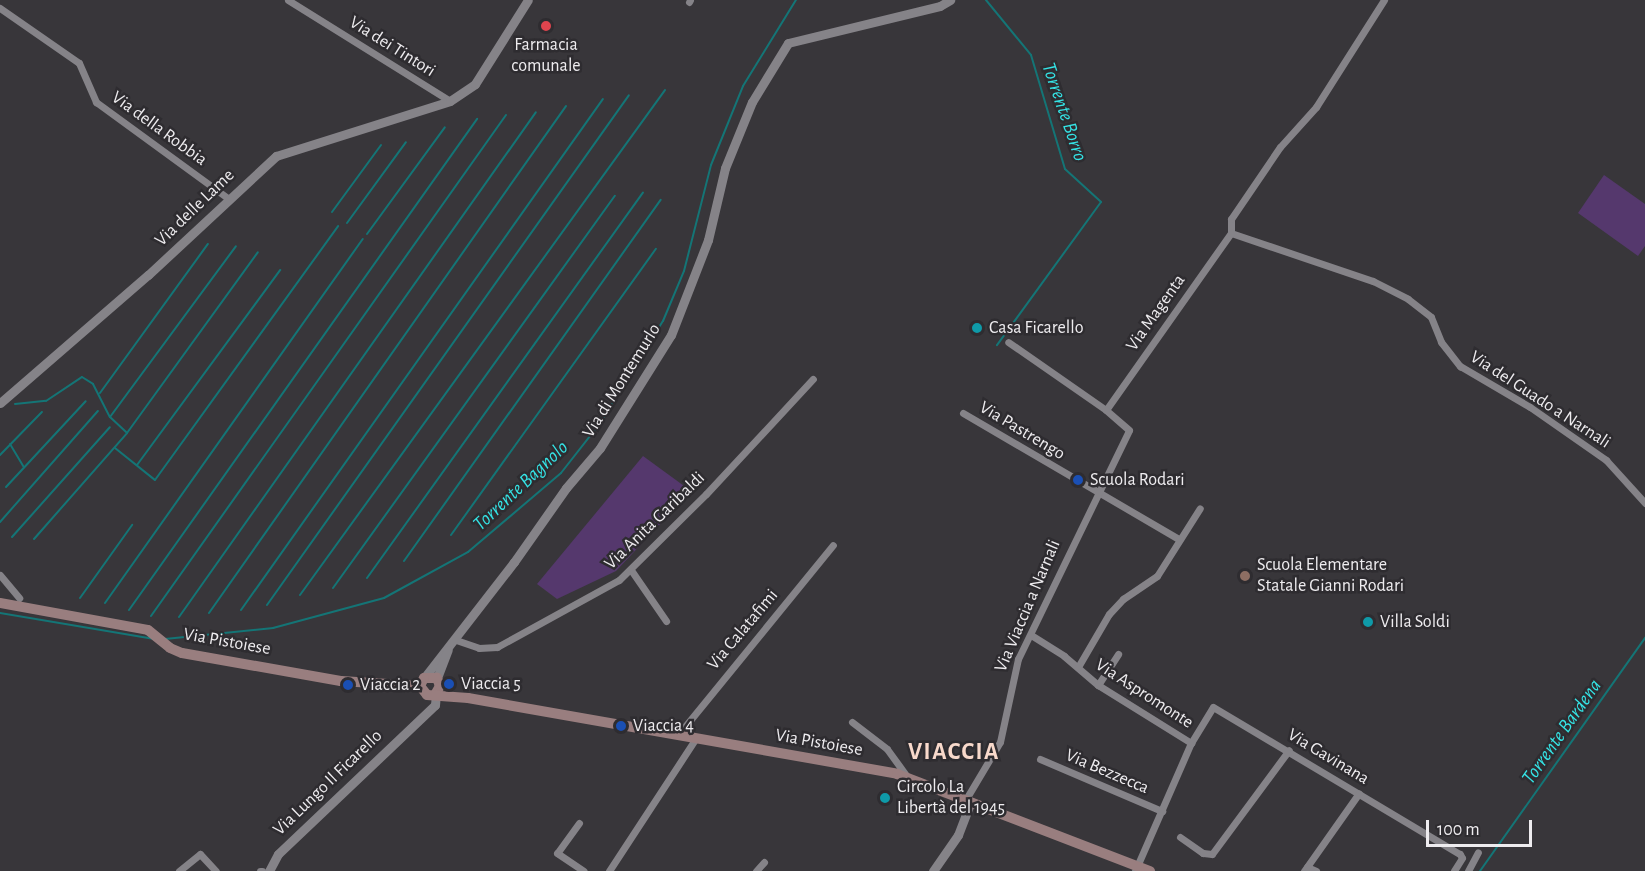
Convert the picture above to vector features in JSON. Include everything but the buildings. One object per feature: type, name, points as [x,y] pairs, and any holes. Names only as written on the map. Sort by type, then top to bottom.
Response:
[{"type":"main road","name":"Via Pistoiese","points":[[0,603],[145,629],[157,635],[170,648],[341,681],[430,686],[468,698],[696,738],[909,779],[969,800],[1136,868],[1150,871]]},
{"type":"street","name":"Via dei Tintori","points":[[288,0],[450,101]]},
{"type":"street","name":"Via delle Lame","points":[[0,404],[148,275],[269,161],[288,150],[450,101],[479,80],[528,0]]},
{"type":"street","name":"Via di Montemurlo","points":[[430,686],[449,648],[566,488],[600,448],[671,335],[708,240],[725,168],[748,113],[788,43],[797,38],[940,6],[950,0]]},
{"type":"street","name":"Via Magenta","points":[[1106,410],[1231,233],[1231,219],[1280,147],[1316,108],[1384,0]]},
{"type":"street","name":"Via della Robbia","points":[[0,8],[79,63],[96,102],[229,199]]},
{"type":"street","name":"Via del Guado a Narnali","points":[[1231,233],[1373,281],[1408,299],[1431,317],[1442,342],[1460,366],[1522,402],[1606,460],[1645,503]]},
{"type":"street","name":"Via Viaccia a Narnali","points":[[969,800],[1000,742],[1013,670],[1096,492],[1129,430],[1106,410],[1008,342]]},
{"type":"street","name":"Via Anita Garibaldi","points":[[456,640],[479,648],[497,647],[631,570],[813,379]]},
{"type":"street","name":"Via Pastrengo","points":[[963,413],[1096,492]]},
{"type":"street","points":[[1096,492],[1179,539]]},
{"type":"street","points":[[1078,668],[1109,614],[1123,599],[1157,576],[1200,508]]},
{"type":"street","name":"Via Calatafimi","points":[[678,735],[833,546]]},
{"type":"street","points":[[631,570],[666,621]]},
{"type":"street","points":[[0,575],[19,598]]},
{"type":"street","name":"Via Aspromonte","points":[[1031,635],[1098,685],[1191,743],[1136,868]]},
{"type":"street","points":[[1098,685],[1118,654]]},
{"type":"street","name":"Via Lungo Il Ficarello","points":[[265,871],[278,854],[437,702],[430,686]]},
{"type":"street","name":"Via Gavinana","points":[[1191,743],[1213,707],[1462,856],[1454,871]]},
{"type":"street","points":[[852,722],[887,749],[909,779]]},
{"type":"street","points":[[609,871],[696,738]]},
{"type":"street","points":[[1180,837],[1203,852],[1212,854],[1288,750]]},
{"type":"street","name":"Via Bezzecca","points":[[1040,759],[1162,811]]},
{"type":"street","points":[[1316,871],[1306,869],[1359,793]]},
{"type":"street","points":[[933,871],[958,835],[969,800]]},
{"type":"street","points":[[579,823],[557,853],[584,871]]},
{"type":"street","points":[[1468,871],[1478,852]]},
{"type":"street","points":[[179,871],[200,854],[216,871]]},
{"type":"street","points":[[756,871],[764,861]]},
{"type":"shaded area","points":[[1604,175],[1645,204],[1645,246],[1638,256],[1578,213]]},
{"type":"shaded area","points":[[643,456],[691,491],[616,571],[557,599],[537,584]]},
{"type":"waterway","name":"Torrente Bagnolo","points":[[165,639],[273,628],[384,598],[468,552],[561,473],[601,422],[663,321],[684,271],[711,165],[743,86],[796,0]]},
{"type":"waterway","name":"Torrente Borro","points":[[986,0],[1031,55],[1065,169],[1101,202],[997,345]]},
{"type":"waterway","points":[[300,595],[665,90]]},
{"type":"waterway","points":[[267,605],[629,95]]},
{"type":"waterway","points":[[241,610],[603,99]]},
{"type":"waterway","points":[[209,613],[566,106]]},
{"type":"waterway","points":[[179,617],[536,112]]},
{"type":"waterway","points":[[151,616],[506,115]]},
{"type":"waterway","points":[[129,610],[477,119]]},
{"type":"waterway","points":[[367,234],[445,127]]},
{"type":"waterway","points":[[347,223],[406,142]]},
{"type":"waterway","points":[[332,212],[381,145]]},
{"type":"waterway","points":[[367,578],[643,193]]},
{"type":"waterway","points":[[333,588],[615,196]]},
{"type":"waterway","points":[[404,561],[661,200]]},
{"type":"waterway","points":[[115,448],[155,480],[338,226]]},
{"type":"waterway","points":[[105,603],[363,239]]},
{"type":"waterway","points":[[100,393],[208,244]]},
{"type":"waterway","points":[[110,417],[236,246]]},
{"type":"waterway","points":[[451,535],[656,249]]},
{"type":"waterway","points":[[34,539],[127,433],[258,252]]},
{"type":"waterway","points":[[137,465],[280,270]]},
{"type":"waterway","points":[[15,404],[46,401],[82,377],[93,384],[110,417],[126,432]]},
{"type":"waterway","points":[[6,487],[86,401]]},
{"type":"waterway","points":[[0,522],[98,411]]},
{"type":"waterway","points":[[0,455],[42,412]]},
{"type":"waterway","points":[[12,537],[110,427]]},
{"type":"waterway","points":[[10,444],[24,467]]},
{"type":"waterway","points":[[80,598],[132,525]]},
{"type":"waterway","name":"Torrente Bagnolo","points":[[0,613],[153,639]]},
{"type":"waterway","name":"Torrente Bardena","points":[[1480,871],[1645,638]]},
{"type":"place","name":"Farmacia comunale","points":[[546,26]]},
{"type":"place","name":"Casa Ficarello","points":[[977,328]]},
{"type":"place","name":"Scuola Rodari","points":[[1078,480]]},
{"type":"place","name":"Scuola Elementare Statale Gianni Rodari","points":[[1245,576]]},
{"type":"place","name":"Villa Soldi","points":[[1368,622]]},
{"type":"place","name":"Viaccia 5","points":[[449,684]]},
{"type":"place","name":"Viaccia 2","points":[[348,685]]},
{"type":"place","name":"Viaccia 4","points":[[621,726]]},
{"type":"place","name":"Circolo La Libertà del 1945","points":[[885,798]]},
{"type":"district","name":"VIACCIA","points":[[954,753]]}]
